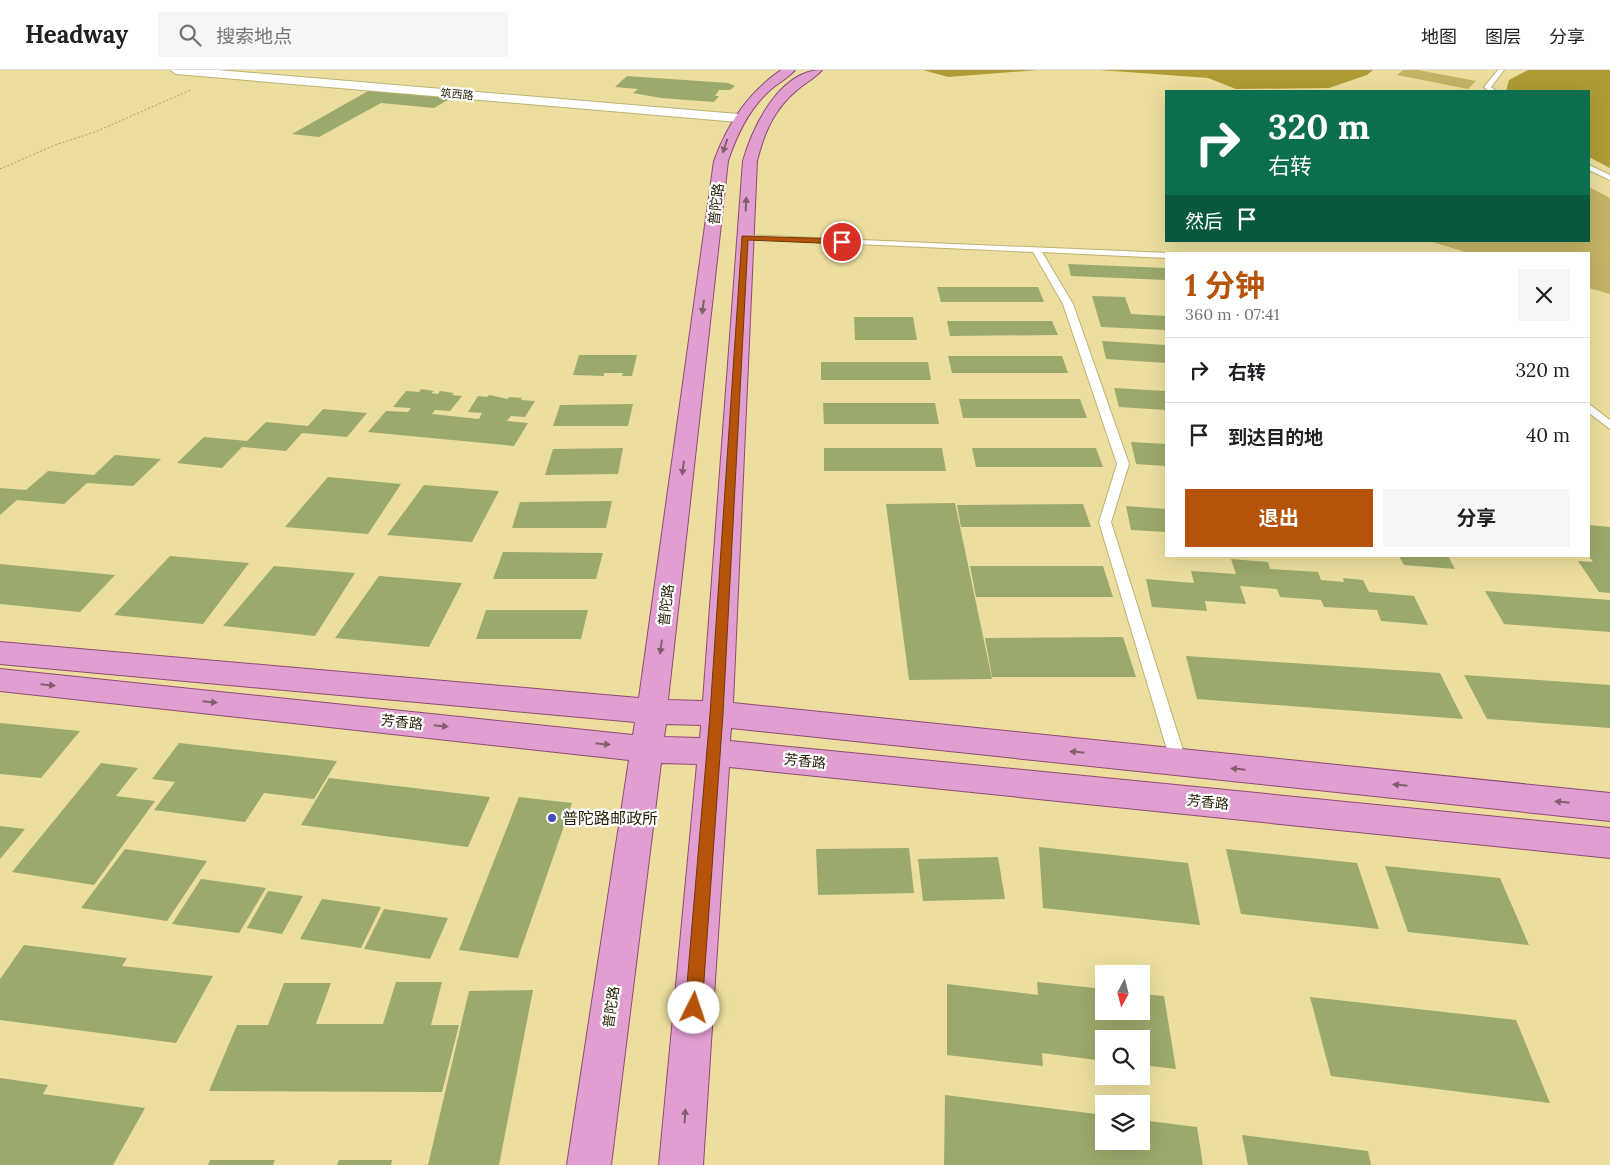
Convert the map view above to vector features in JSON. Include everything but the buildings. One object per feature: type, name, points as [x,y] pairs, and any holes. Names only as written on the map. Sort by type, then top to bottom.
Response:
[{"type":"main road","name":"普陀路","points":[[589,1165],[652,712],[720,161],[738,118],[761,92],[789,70]]},
{"type":"main road","points":[[681,1165],[717,714],[748,181],[756,136],[766,115],[783,94],[816,70]]},
{"type":"main road","points":[[0,652],[652,712],[717,714],[1610,807]]},
{"type":"main road","name":"芳香路","points":[[0,680],[647,749],[713,752],[1610,842]]},
{"type":"street","name":"筑西路","points":[[176,70],[738,118]]},
{"type":"lane","points":[[1492,90],[1487,86],[1500,71],[1506,70]]},
{"type":"lane","points":[[1590,168],[1610,178]]},
{"type":"lane","points":[[745,238],[1165,255]]},
{"type":"lane","points":[[1036,250],[1068,304],[1123,464],[1105,522],[1180,762]]},
{"type":"lane","points":[[1590,408],[1610,426]]},
{"type":"path","points":[[0,169],[55,145],[94,132],[192,89]]},
{"type":"shaded area","points":[[923,70],[1038,70],[948,77]]},
{"type":"shaded area","points":[[1100,70],[1373,70],[1367,75],[1329,88],[1236,89],[1208,78]]},
{"type":"shaded area","points":[[1403,70],[1418,70],[1476,81],[1468,89],[1397,75]]},
{"type":"shaded area","points":[[1528,70],[1610,70],[1610,168],[1590,158],[1590,90],[1506,90],[1509,80]]},
{"type":"shaded area","points":[[1590,188],[1610,198],[1610,294],[1590,288],[1590,252],[1465,252],[1432,242],[1590,242]]},
{"type":"place","name":"普陀路邮政所","points":[[552,818]]},
{"type":"route","points":[[694,1008],[717,714],[745,238],[842,242]]}]
